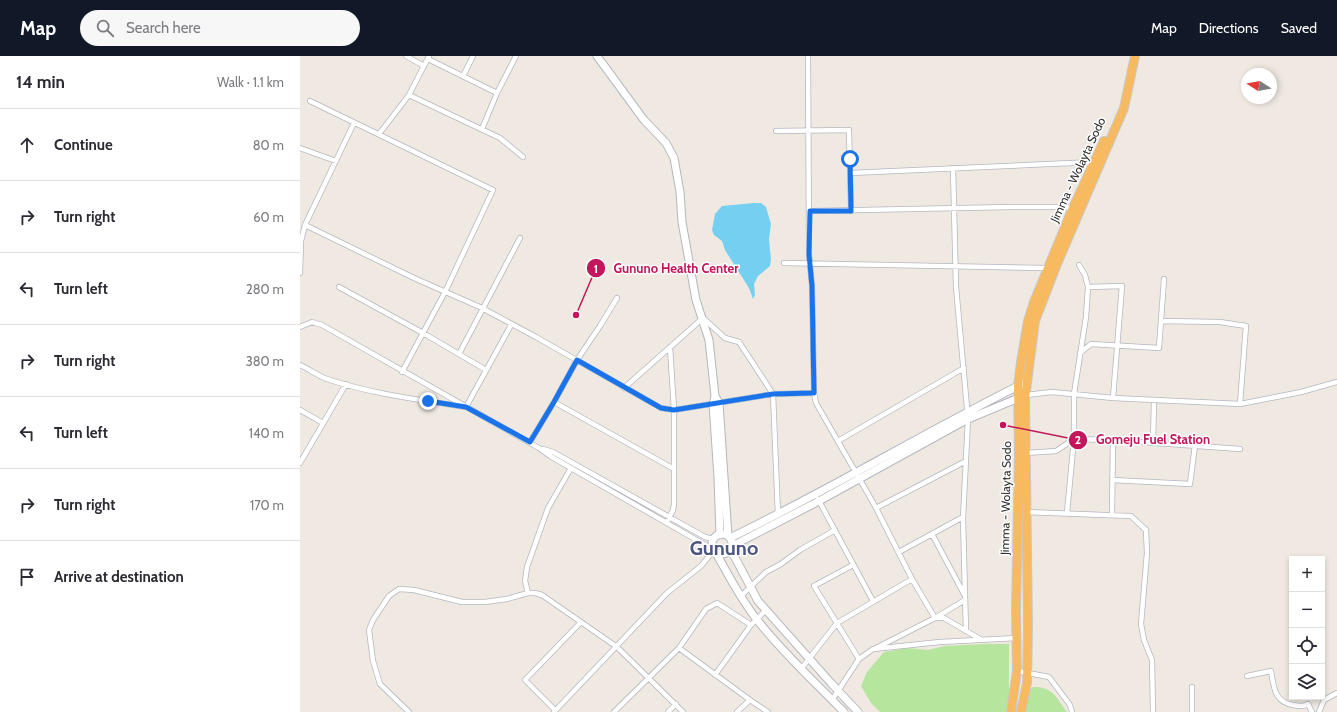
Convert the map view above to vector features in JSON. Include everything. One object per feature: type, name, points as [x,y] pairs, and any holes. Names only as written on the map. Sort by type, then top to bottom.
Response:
[{"type":"highway","name":"Jimma - Wolayta Sodo","points":[[1022,396],[1018,386],[1028,320],[1047,268],[1072,210],[1124,108],[1135,56]]},
{"type":"highway","name":"Jimma - Wolayta Sodo","points":[[1021,712],[1027,683],[1028,627],[1022,511],[1022,396],[1028,381],[1035,321],[1098,161]]},
{"type":"highway","name":"Jimma - Wolayta Sodo","points":[[1011,712],[1017,671],[1016,610],[1022,511]]},
{"type":"main road","points":[[597,56],[644,120],[666,143],[674,158],[680,192],[682,222],[696,300],[710,340],[726,536],[758,601],[858,712]]},
{"type":"main road","points":[[715,551],[724,554],[818,498],[1028,381]]},
{"type":"main road","points":[[968,415],[1022,396]]},
{"type":"main road","points":[[818,498],[726,536],[714,539],[712,543],[754,623],[844,712]]},
{"type":"street","points":[[406,56],[424,66]]},
{"type":"street","points":[[463,76],[473,56]]},
{"type":"street","points":[[482,129],[497,93],[516,56]]},
{"type":"street","points":[[808,56],[810,263],[812,286],[814,393],[816,403],[876,508],[912,579],[935,618]]},
{"type":"street","points":[[379,134],[409,95],[429,57],[497,93]]},
{"type":"street","points":[[409,95],[500,138],[523,157]]},
{"type":"street","points":[[310,101],[493,190],[445,292],[402,372]]},
{"type":"street","points":[[300,273],[301,234],[354,123]]},
{"type":"street","points":[[776,131],[849,130],[851,211]]},
{"type":"street","points":[[300,148],[336,161]]},
{"type":"street","points":[[850,173],[1098,161]]},
{"type":"street","points":[[953,168],[956,287],[968,415],[963,517],[966,631]]},
{"type":"street","points":[[810,211],[1067,207],[1072,210]]},
{"type":"street","points":[[305,225],[445,292],[482,308],[661,408],[674,410],[773,394],[814,393]]},
{"type":"street","points":[[459,354],[520,238]]},
{"type":"street","points":[[784,263],[1047,268]]},
{"type":"street","points":[[1067,514],[1074,439],[1074,394],[1086,317],[1088,287],[1085,275],[1079,265]]},
{"type":"street","points":[[1080,353],[1091,344],[1158,348],[1164,279]]},
{"type":"street","points":[[1088,287],[1122,286],[1112,398]]},
{"type":"street","points":[[339,287],[423,333],[486,370]]},
{"type":"street","points":[[530,442],[577,360],[600,326],[616,298]]},
{"type":"street","points":[[624,388],[703,318],[725,338],[739,342],[773,394],[778,515]]},
{"type":"street","points":[[1161,321],[1220,322],[1246,326],[1240,404]]},
{"type":"street","points":[[300,331],[300,327],[312,322],[322,325],[402,372],[530,442],[550,456],[715,551],[701,566],[668,593],[555,711],[525,680],[581,622]]},
{"type":"street","points":[[466,407],[511,325]]},
{"type":"street","points":[[666,522],[673,510],[674,504],[674,410],[670,347]]},
{"type":"street","points":[[300,365],[326,378],[346,384],[402,397],[466,407]]},
{"type":"street","points":[[838,441],[964,368]]},
{"type":"street","points":[[1022,396],[1052,392],[1112,398],[1240,404],[1301,392],[1337,382]]},
{"type":"street","points":[[300,463],[302,457],[346,384]]},
{"type":"street","points":[[1153,443],[1154,400]]},
{"type":"street","points":[[554,402],[674,469]]},
{"type":"street","points":[[300,410],[323,423]]},
{"type":"street","points":[[1022,454],[1056,451],[1074,439],[1113,440],[1240,449]]},
{"type":"street","points":[[1112,515],[1113,440]]},
{"type":"street","points":[[1112,480],[1190,484],[1195,445]]},
{"type":"street","points":[[539,448],[553,452],[705,537],[714,539]]},
{"type":"street","points":[[876,508],[966,461]]},
{"type":"street","points":[[528,594],[525,581],[527,567],[537,537],[548,508],[571,468]]},
{"type":"street","points":[[818,498],[873,601]]},
{"type":"street","points":[[1022,511],[1132,516],[1146,530],[1147,553],[1141,624],[1144,640],[1152,660],[1153,712]]},
{"type":"street","points":[[899,552],[963,517]]},
{"type":"street","points":[[741,596],[766,572],[835,530]]},
{"type":"street","points":[[932,534],[965,598]]},
{"type":"street","points":[[853,565],[814,586],[859,659]]},
{"type":"street","points":[[801,669],[837,623],[912,579]]},
{"type":"street","points":[[409,712],[380,684],[373,661],[369,630],[373,620],[389,596],[399,589],[414,590],[462,602],[485,602],[535,593],[542,595],[617,647],[683,712]]},
{"type":"street","points":[[832,700],[859,659],[872,649],[935,618],[965,598]]},
{"type":"street","points":[[614,712],[679,648],[706,609],[718,603],[754,623]]},
{"type":"street","points":[[715,675],[754,623],[766,610]]},
{"type":"street","points":[[935,618],[944,618],[981,639]]},
{"type":"street","points":[[872,649],[940,642],[1017,638]]},
{"type":"street","points":[[679,648],[768,712]]},
{"type":"street","points":[[1017,671],[1049,677],[1070,705],[1072,712]]},
{"type":"street","points":[[1247,676],[1271,671],[1274,687],[1280,700],[1287,704],[1303,707],[1308,704],[1312,712]]},
{"type":"street","points":[[1192,687],[1192,712]]},
{"type":"street","points":[[1319,712],[1324,700],[1337,693]]},
{"type":"street","points":[[738,712],[750,700]]},
{"type":"street","points":[[668,712],[676,704]]},
{"type":"green space","points":[[1009,644],[1009,704],[1007,712],[880,712],[871,703],[861,686],[867,672],[884,652],[908,648],[928,650],[945,646]]},
{"type":"green space","points":[[1033,687],[1040,687],[1049,691],[1057,698],[1067,712],[1023,712],[1028,691]]},
{"type":"water","points":[[761,203],[766,207],[771,224],[769,239],[771,259],[770,266],[758,276],[754,284],[755,295],[753,299],[749,288],[725,250],[722,241],[714,235],[712,230],[715,214],[722,206]]},
{"type":"place","name":"Gununo Health Center","points":[[576,315]]},
{"type":"place","name":"Gomeju Fuel Station","points":[[1003,425]]},
{"type":"district","name":"Gununo","points":[[724,548]]},
{"type":"route","points":[[428,401],[466,407],[530,442],[577,360],[661,408],[674,410],[773,394],[814,393],[812,286],[809,254],[810,211],[851,211],[850,159]]}]
